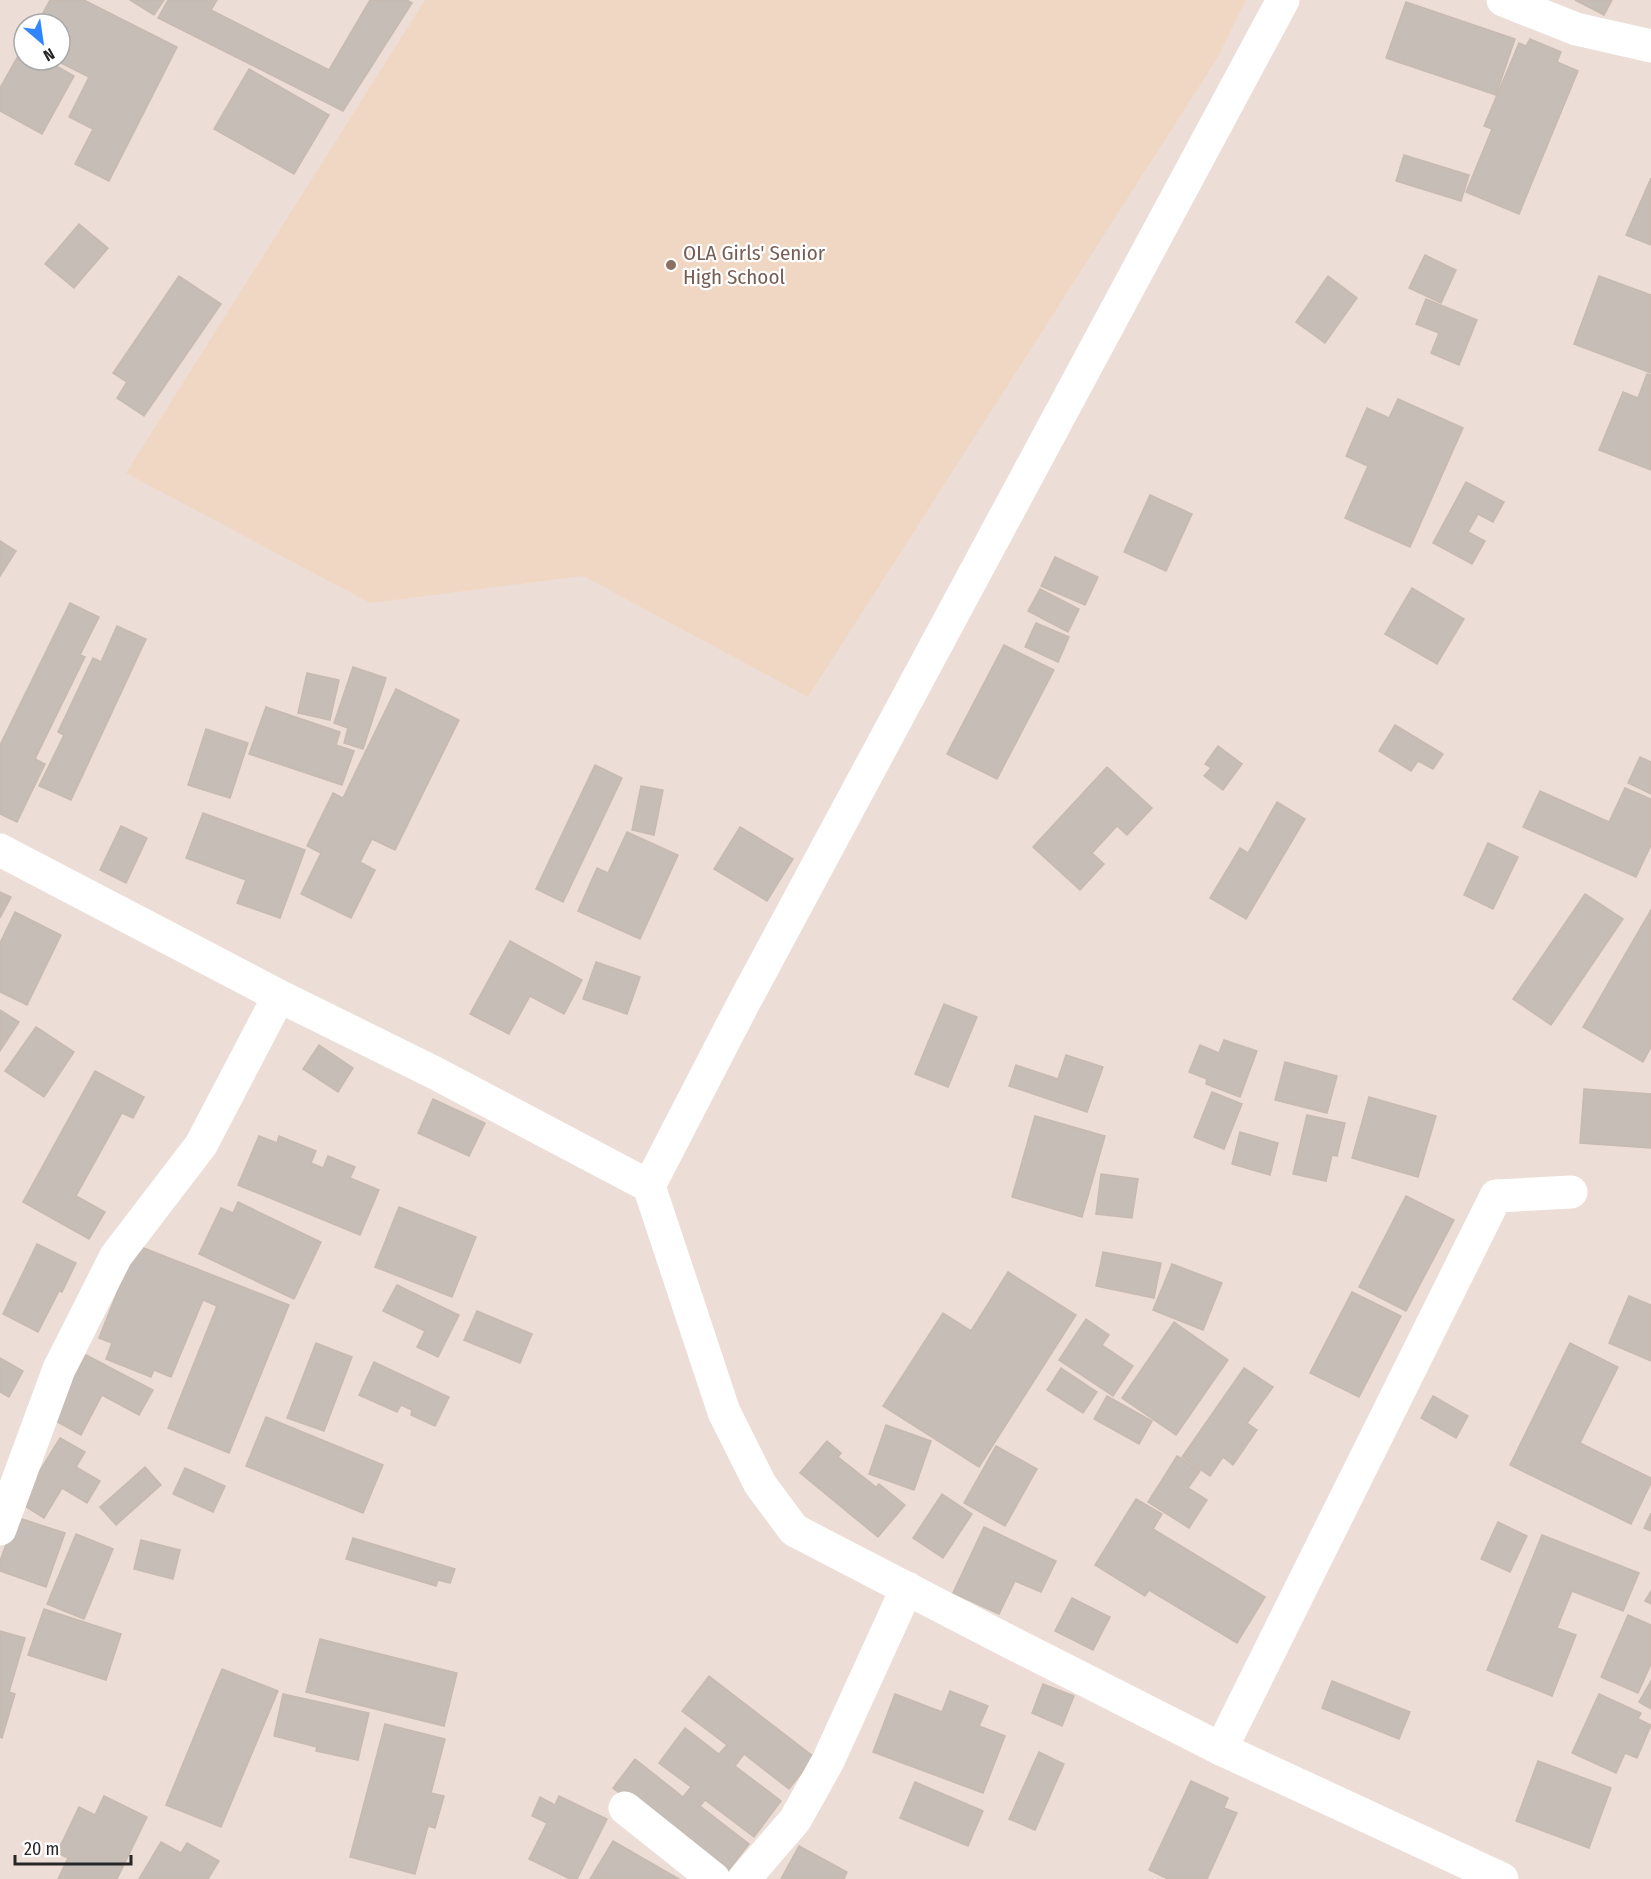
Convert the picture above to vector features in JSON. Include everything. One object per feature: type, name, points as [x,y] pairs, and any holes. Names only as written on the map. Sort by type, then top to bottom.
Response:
[{"type":"street","points":[[649,1186],[742,1006],[1283,0]]},
{"type":"street","points":[[1503,0],[1576,29],[1651,46]]},
{"type":"street","points":[[0,850],[279,996],[435,1073],[649,1186],[724,1412],[760,1484],[794,1530],[1221,1749],[1502,1879]]},
{"type":"street","points":[[0,1529],[59,1369],[116,1256],[201,1145],[279,996]]},
{"type":"street","points":[[1221,1749],[1496,1196],[1571,1192]]},
{"type":"street","points":[[744,1879],[795,1820],[828,1761],[907,1588]]},
{"type":"street","points":[[625,1808],[714,1879]]},
{"type":"shaded area","name":"OLA Girls' Senior High School","points":[[425,0],[1246,0],[1218,57],[808,697],[583,576],[370,603],[126,473]]},
{"type":"building","points":[[50,0],[84,0],[177,47],[109,181],[75,164],[93,129],[69,117],[89,77],[72,68],[72,12],[44,12]]},
{"type":"building","points":[[130,0],[164,0],[154,15]]},
{"type":"building","points":[[168,0],[217,0],[211,10],[329,70],[370,0],[407,0],[412,3],[343,111],[158,18]]},
{"type":"building","points":[[1575,0],[1612,0],[1604,15]]},
{"type":"building","points":[[1406,2],[1515,39],[1496,95],[1386,58]]},
{"type":"building","points":[[1530,39],[1561,52],[1557,62],[1578,71],[1519,214],[1466,192],[1492,129],[1484,126],[1519,43],[1526,46]]},
{"type":"building","points":[[12,67],[12,72],[67,72],[74,76],[42,134],[0,111],[0,88]]},
{"type":"building","points":[[249,69],[329,115],[294,174],[214,129]]},
{"type":"building","points":[[1404,155],[1469,175],[1461,201],[1396,181]]},
{"type":"building","points":[[1651,178],[1651,245],[1626,235]]},
{"type":"building","points":[[79,224],[108,248],[74,288],[45,264]]},
{"type":"building","points":[[1425,255],[1456,270],[1441,303],[1409,288]]},
{"type":"building","points":[[179,276],[221,304],[144,416],[117,398],[127,382],[113,373]]},
{"type":"building","points":[[1328,276],[1357,298],[1325,343],[1296,322]]},
{"type":"building","points":[[1599,276],[1651,295],[1651,373],[1574,344]]},
{"type":"building","points":[[1426,299],[1477,320],[1459,365],[1431,353],[1439,333],[1416,324]]},
{"type":"building","points":[[1647,374],[1651,375],[1651,470],[1599,450],[1623,392],[1638,398]]},
{"type":"building","points":[[1398,399],[1463,428],[1410,547],[1345,518],[1368,466],[1346,456],[1367,408],[1389,418]]},
{"type":"building","points":[[1466,482],[1504,502],[1493,522],[1478,514],[1468,532],[1485,541],[1472,564],[1433,543]]},
{"type":"building","points":[[1150,495],[1192,514],[1166,571],[1124,552]]},
{"type":"building","points":[[0,541],[16,551],[0,576]]},
{"type":"building","points":[[1055,557],[1098,577],[1085,605],[1041,586]]},
{"type":"building","points":[[1412,588],[1464,619],[1437,664],[1385,634]]},
{"type":"building","points":[[1040,589],[1079,609],[1068,632],[1028,611]]},
{"type":"building","points":[[70,603],[99,617],[80,655],[85,657],[35,759],[45,764],[17,822],[0,814],[0,745]]},
{"type":"building","points":[[1036,623],[1069,637],[1058,662],[1025,647]]},
{"type":"building","points":[[117,626],[146,639],[71,800],[39,786],[64,735],[58,732],[93,658],[101,662]]},
{"type":"building","points":[[1004,645],[1054,670],[997,779],[947,754]]},
{"type":"building","points":[[353,667],[386,678],[363,749],[344,743],[348,728],[334,723]]},
{"type":"building","points":[[307,673],[339,680],[330,720],[298,713]]},
{"type":"building","points":[[396,689],[459,720],[395,850],[372,839],[360,862],[375,870],[351,918],[301,894],[321,853],[307,846],[333,793],[343,798]]},
{"type":"building","points":[[266,707],[340,732],[336,745],[354,751],[342,785],[249,754]]},
{"type":"building","points":[[1395,725],[1443,754],[1433,769],[1418,761],[1411,771],[1379,751]]},
{"type":"building","points":[[206,729],[248,743],[230,798],[188,785]]},
{"type":"building","points":[[1218,746],[1242,764],[1223,790],[1204,776],[1211,768],[1205,764]]},
{"type":"building","points":[[1640,757],[1651,762],[1651,794],[1628,783]]},
{"type":"building","points":[[595,765],[622,778],[563,902],[536,889]]},
{"type":"building","points":[[1107,767],[1152,808],[1127,835],[1117,826],[1092,853],[1104,864],[1080,890],[1033,847]]},
{"type":"building","points":[[641,786],[663,790],[654,835],[632,830]]},
{"type":"building","points":[[1625,788],[1651,799],[1651,845],[1636,877],[1523,827],[1540,791],[1609,822]]},
{"type":"building","points":[[1277,802],[1305,819],[1246,919],[1210,898],[1240,848],[1248,853]]},
{"type":"building","points":[[203,813],[305,850],[280,918],[237,903],[246,880],[186,858]]},
{"type":"building","points":[[121,826],[147,838],[126,883],[100,870]]},
{"type":"building","points":[[740,827],[793,859],[767,901],[714,869]]},
{"type":"building","points":[[627,832],[678,855],[640,939],[578,911],[597,868],[608,873]]},
{"type":"building","points":[[1488,843],[1518,857],[1493,909],[1464,895]]},
{"type":"building","points":[[0,892],[11,897],[0,918]]},
{"type":"building","points":[[1585,894],[1623,919],[1551,1025],[1513,999]]},
{"type":"building","points":[[1651,910],[1651,1047],[1643,1062],[1583,1027]]},
{"type":"building","points":[[15,912],[61,935],[27,1005],[0,992],[0,943]]},
{"type":"building","points":[[510,941],[582,980],[564,1014],[530,996],[509,1034],[470,1014]]},
{"type":"building","points":[[596,962],[640,977],[627,1014],[583,999]]},
{"type":"building","points":[[944,1004],[977,1017],[948,1087],[915,1074]]},
{"type":"building","points":[[0,1010],[19,1022],[0,1051]]},
{"type":"building","points":[[36,1027],[74,1052],[44,1097],[5,1071]]},
{"type":"building","points":[[1224,1040],[1257,1051],[1240,1097],[1206,1084],[1207,1079],[1189,1072],[1200,1045],[1219,1053]]},
{"type":"building","points":[[319,1045],[353,1068],[338,1092],[303,1069]]},
{"type":"building","points":[[1066,1055],[1103,1067],[1087,1112],[1009,1086],[1016,1065],[1058,1079]]},
{"type":"building","points":[[1285,1062],[1337,1076],[1327,1113],[1275,1100]]},
{"type":"building","points":[[95,1071],[144,1097],[133,1118],[122,1113],[76,1196],[105,1212],[89,1239],[23,1202]]},
{"type":"building","points":[[1584,1089],[1651,1094],[1651,1148],[1580,1143]]},
{"type":"building","points":[[1212,1092],[1242,1104],[1224,1149],[1194,1137]]},
{"type":"building","points":[[1369,1097],[1436,1116],[1418,1177],[1352,1158]]},
{"type":"building","points":[[433,1099],[485,1123],[469,1156],[418,1133]]},
{"type":"building","points":[[1307,1115],[1345,1123],[1337,1156],[1332,1155],[1326,1181],[1293,1174]]},
{"type":"building","points":[[1035,1116],[1105,1136],[1082,1217],[1012,1197]]},
{"type":"building","points":[[1240,1132],[1278,1143],[1270,1175],[1232,1164]]},
{"type":"building","points":[[259,1136],[277,1143],[279,1136],[316,1151],[311,1163],[323,1168],[328,1156],[355,1167],[350,1178],[379,1190],[360,1235],[238,1185]]},
{"type":"building","points":[[1101,1174],[1138,1179],[1132,1218],[1096,1214]]},
{"type":"building","points":[[1406,1196],[1454,1220],[1406,1311],[1359,1287]]},
{"type":"building","points":[[238,1202],[321,1242],[294,1299],[199,1254],[221,1208],[233,1213]]},
{"type":"building","points":[[399,1207],[476,1237],[452,1297],[375,1267]]},
{"type":"building","points":[[37,1244],[76,1263],[38,1332],[3,1314]]},
{"type":"building","points":[[136,1245],[289,1305],[229,1453],[168,1428],[217,1306],[203,1300],[171,1377],[154,1370],[151,1377],[106,1359],[112,1343],[99,1338]]},
{"type":"building","points":[[1103,1252],[1161,1263],[1154,1298],[1096,1286]]},
{"type":"building","points":[[1172,1264],[1222,1283],[1203,1330],[1153,1310]]},
{"type":"building","points":[[1008,1272],[1076,1315],[979,1467],[883,1406],[943,1313],[971,1331]]},
{"type":"building","points":[[397,1285],[459,1315],[438,1357],[417,1347],[425,1331],[383,1311]]},
{"type":"building","points":[[1352,1292],[1401,1316],[1359,1397],[1310,1373]]},
{"type":"building","points":[[1629,1296],[1651,1305],[1651,1361],[1609,1343]]},
{"type":"building","points":[[477,1311],[532,1334],[520,1363],[464,1340]]},
{"type":"building","points":[[1086,1319],[1109,1335],[1102,1345],[1133,1366],[1113,1396],[1059,1360]]},
{"type":"building","points":[[1174,1322],[1228,1360],[1176,1435],[1122,1398]]},
{"type":"building","points":[[316,1343],[352,1357],[324,1431],[287,1418]]},
{"type":"building","points":[[1570,1343],[1618,1367],[1580,1443],[1651,1478],[1651,1483],[1631,1524],[1510,1465]]},
{"type":"building","points":[[86,1355],[153,1390],[139,1415],[102,1395],[81,1435],[52,1419]]},
{"type":"building","points":[[0,1358],[23,1371],[9,1397],[0,1392]]},
{"type":"building","points":[[374,1362],[449,1397],[435,1426],[411,1415],[412,1410],[401,1405],[397,1412],[359,1395]]},
{"type":"building","points":[[1061,1368],[1097,1392],[1083,1413],[1047,1390]]},
{"type":"building","points":[[1244,1368],[1273,1387],[1247,1423],[1257,1430],[1233,1465],[1223,1457],[1210,1476],[1182,1457]]},
{"type":"building","points":[[1107,1396],[1152,1421],[1139,1444],[1094,1419]]},
{"type":"building","points":[[1433,1396],[1468,1416],[1456,1438],[1421,1418]]},
{"type":"building","points":[[266,1417],[383,1465],[363,1513],[246,1466]]},
{"type":"building","points":[[886,1425],[931,1441],[914,1490],[869,1474]]},
{"type":"building","points":[[60,1438],[85,1452],[76,1467],[100,1481],[87,1503],[62,1488],[44,1518],[20,1503]]},
{"type":"building","points":[[827,1441],[841,1453],[838,1457],[876,1487],[879,1484],[905,1505],[878,1537],[800,1473]]},
{"type":"building","points":[[996,1446],[1037,1469],[1005,1526],[964,1503]]},
{"type":"building","points":[[1177,1456],[1200,1471],[1188,1488],[1207,1500],[1189,1528],[1148,1502]]},
{"type":"building","points":[[145,1467],[161,1485],[116,1525],[100,1507]]},
{"type":"building","points":[[185,1468],[225,1486],[213,1512],[173,1494]]},
{"type":"building","points":[[942,1494],[972,1514],[943,1558],[913,1538]]},
{"type":"building","points":[[1136,1499],[1162,1514],[1153,1529],[1265,1597],[1237,1643],[1149,1590],[1145,1596],[1095,1565]]},
{"type":"building","points":[[1651,1513],[1651,1531],[1644,1528]]},
{"type":"building","points":[[16,1517],[65,1533],[46,1587],[0,1571],[0,1561]]},
{"type":"building","points":[[1498,1522],[1527,1536],[1510,1572],[1481,1559]]},
{"type":"building","points":[[984,1527],[1056,1561],[1041,1592],[1015,1581],[999,1614],[953,1593]]},
{"type":"building","points":[[76,1534],[113,1549],[84,1619],[47,1604]]},
{"type":"building","points":[[1542,1535],[1639,1573],[1623,1611],[1572,1591],[1557,1628],[1576,1635],[1552,1696],[1487,1670]]},
{"type":"building","points":[[353,1538],[455,1569],[450,1583],[438,1580],[436,1586],[346,1559]]},
{"type":"building","points":[[141,1540],[180,1550],[173,1579],[134,1569]]},
{"type":"building","points":[[1651,1591],[1651,1604],[1645,1601]]},
{"type":"building","points":[[1072,1598],[1110,1617],[1093,1650],[1055,1631]]},
{"type":"building","points":[[44,1609],[121,1634],[106,1680],[28,1655]]},
{"type":"building","points":[[1628,1615],[1651,1625],[1651,1664],[1638,1693],[1601,1677]]},
{"type":"building","points":[[0,1631],[25,1638],[9,1692],[15,1694],[2,1738],[0,1737]]},
{"type":"building","points":[[320,1639],[457,1673],[444,1726],[306,1692]]},
{"type":"building","points":[[222,1669],[278,1691],[221,1827],[166,1805]]},
{"type":"building","points":[[709,1676],[814,1757],[789,1789],[744,1754],[735,1766],[781,1801],[754,1837],[705,1800],[700,1806],[749,1844],[725,1875],[613,1788],[635,1759],[683,1797],[691,1787],[659,1763],[685,1728],[719,1754],[727,1745],[682,1711]]},
{"type":"building","points":[[1332,1681],[1410,1712],[1399,1739],[1322,1708]]},
{"type":"building","points":[[1651,1681],[1651,1709],[1639,1702]]},
{"type":"building","points":[[1043,1684],[1074,1696],[1062,1726],[1032,1713]]},
{"type":"building","points":[[950,1691],[988,1706],[979,1726],[1005,1736],[983,1793],[873,1752],[895,1694],[942,1712]]},
{"type":"building","points":[[283,1694],[369,1713],[358,1760],[316,1751],[317,1747],[274,1736]]},
{"type":"building","points":[[1599,1694],[1641,1713],[1638,1719],[1651,1725],[1637,1758],[1625,1753],[1616,1773],[1572,1753]]},
{"type":"building","points":[[385,1724],[445,1739],[431,1793],[444,1796],[435,1828],[428,1826],[415,1874],[350,1857]]},
{"type":"building","points":[[1039,1752],[1064,1764],[1035,1830],[1009,1819]]},
{"type":"building","points":[[1538,1761],[1611,1788],[1589,1848],[1516,1821]]},
{"type":"building","points":[[1191,1781],[1228,1798],[1224,1808],[1237,1813],[1207,1879],[1168,1879],[1149,1870]]},
{"type":"building","points":[[915,1782],[983,1811],[968,1846],[900,1818]]},
{"type":"building","points":[[104,1796],[147,1817],[117,1879],[58,1879],[68,1858],[57,1853],[79,1807],[95,1815]]},
{"type":"building","points":[[559,1796],[607,1819],[577,1879],[570,1879],[529,1859],[547,1823],[532,1816],[540,1797],[555,1805]]},
{"type":"building","points":[[613,1841],[679,1879],[590,1879]]},
{"type":"building","points":[[161,1842],[181,1853],[187,1843],[219,1861],[208,1879],[139,1879]]},
{"type":"building","points":[[799,1846],[847,1872],[844,1879],[781,1879]]},
{"type":"place","name":"OLA Girls' Senior High School","points":[[671,265]]}]
